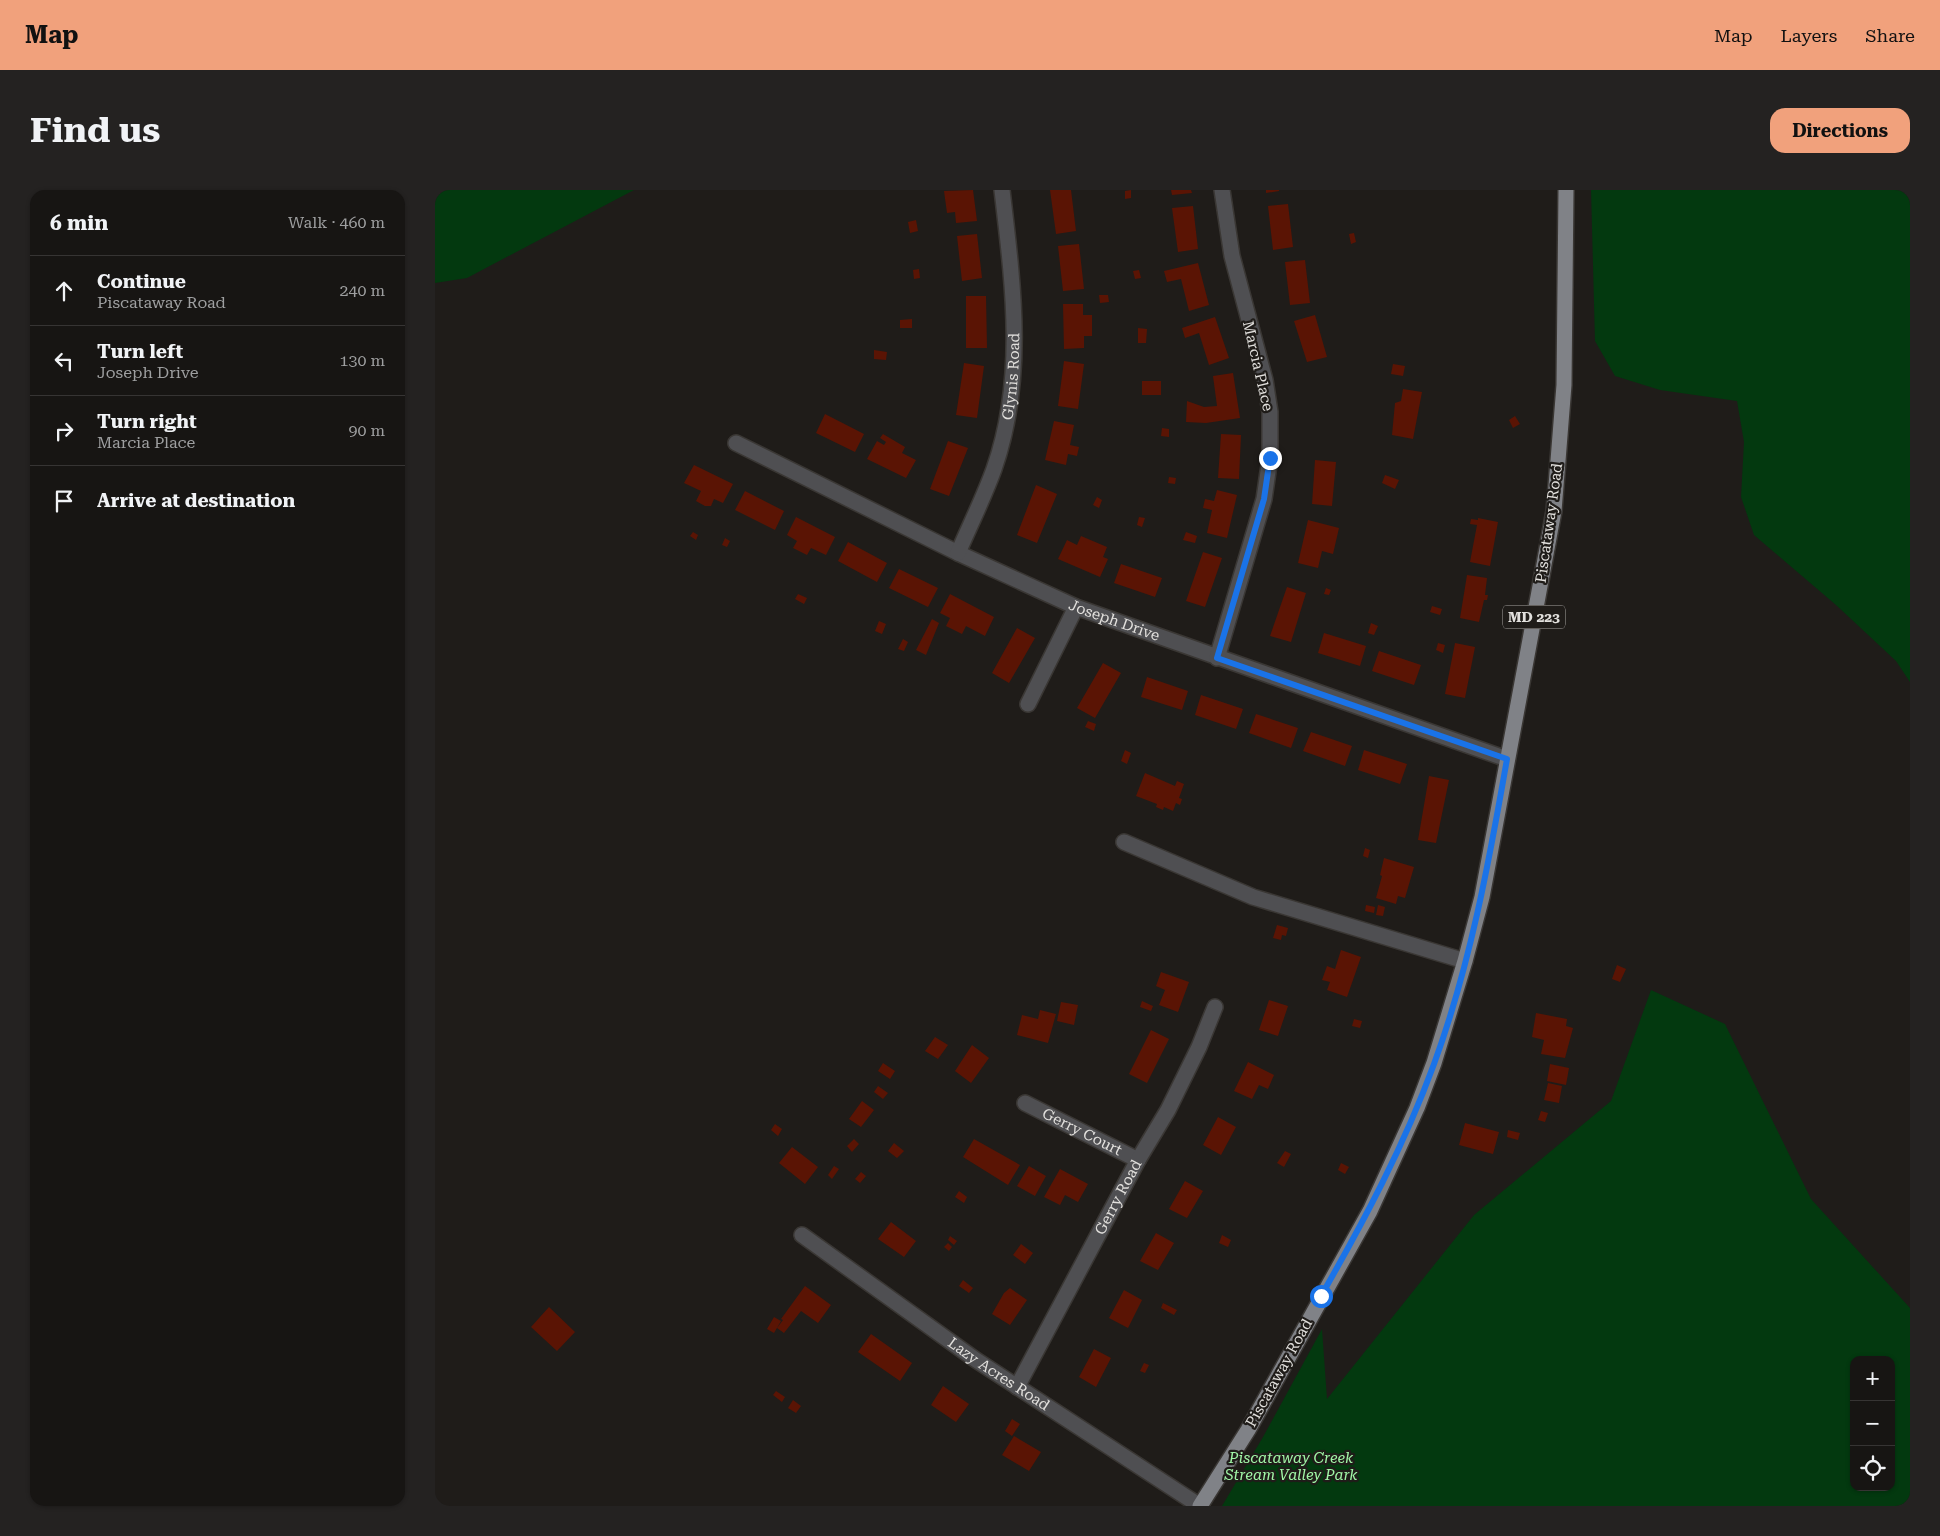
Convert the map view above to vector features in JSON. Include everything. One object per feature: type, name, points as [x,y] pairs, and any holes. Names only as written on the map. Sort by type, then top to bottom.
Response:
[{"type":"main road","name":"Piscataway Road","points":[[1200,1506],[1248,1430],[1370,1211],[1417,1108],[1434,1063],[1465,961],[1482,897],[1555,502],[1564,385],[1566,190]]},
{"type":"street","name":"Glynis Road","points":[[958,553],[995,468],[1014,374],[1014,292],[1002,190]]},
{"type":"street","name":"Marcia Place","points":[[1217,658],[1264,499],[1270,458],[1270,412],[1265,380],[1232,256],[1222,190]]},
{"type":"street","name":"Joseph Drive","points":[[736,443],[958,553],[1076,607],[1507,759]]},
{"type":"street","points":[[1028,704],[1076,607]]},
{"type":"street","points":[[1124,842],[1253,897],[1465,961]]},
{"type":"street","name":"Gerry Road","points":[[1017,1386],[1138,1160],[1169,1110],[1199,1047],[1215,1007]]},
{"type":"street","name":"Gerry Court","points":[[1025,1103],[1138,1160]]},
{"type":"street","name":"Lazy Acres Road","points":[[801,1235],[902,1308],[1200,1506]]},
{"type":"green space","points":[[435,190],[634,190],[467,278],[435,283]]},
{"type":"green space","points":[[1591,190],[1910,190],[1910,682],[1896,661],[1836,605],[1754,535],[1741,497],[1744,442],[1737,401],[1660,390],[1615,376],[1595,341]]},
{"type":"green space","name":"Piscataway Creek Stream Valley Park","points":[[1651,990],[1725,1024],[1811,1199],[1910,1308],[1910,1506],[1222,1506],[1263,1437],[1322,1329],[1327,1399],[1474,1215],[1611,1101]]},
{"type":"building","points":[[973,190],[977,221],[956,223],[955,212],[947,213],[944,191]]},
{"type":"building","points":[[1050,190],[1071,190],[1076,231],[1056,234]]},
{"type":"building","points":[[1131,190],[1131,198],[1125,199],[1125,191]]},
{"type":"building","points":[[1171,190],[1191,190],[1192,193],[1172,195]]},
{"type":"building","points":[[1266,190],[1279,190],[1279,191],[1266,193]]},
{"type":"building","points":[[1288,204],[1293,247],[1273,250],[1268,206]]},
{"type":"building","points":[[1193,206],[1198,249],[1178,252],[1172,208]]},
{"type":"building","points":[[916,220],[918,231],[910,233],[908,222]]},
{"type":"building","points":[[1354,233],[1356,242],[1351,244],[1349,234]]},
{"type":"building","points":[[977,234],[982,278],[962,281],[957,236]]},
{"type":"building","points":[[1079,244],[1084,289],[1063,291],[1058,246]]},
{"type":"building","points":[[1305,260],[1310,303],[1290,305],[1285,262]]},
{"type":"building","points":[[1198,263],[1209,305],[1189,311],[1181,279],[1167,282],[1164,271]]},
{"type":"building","points":[[919,269],[920,278],[914,279],[913,270]]},
{"type":"building","points":[[1139,270],[1141,278],[1135,279],[1133,271]]},
{"type":"building","points":[[1099,295],[1108,295],[1109,302],[1100,303]]},
{"type":"building","points":[[966,296],[986,296],[987,348],[966,348]]},
{"type":"building","points":[[1063,304],[1083,304],[1083,315],[1092,315],[1092,336],[1084,336],[1084,348],[1064,349]]},
{"type":"building","points":[[1315,315],[1327,357],[1307,362],[1294,321]]},
{"type":"building","points":[[1215,317],[1229,358],[1209,365],[1199,333],[1185,338],[1182,328]]},
{"type":"building","points":[[912,319],[912,328],[900,328],[900,320]]},
{"type":"building","points":[[1138,328],[1147,329],[1146,343],[1138,343]]},
{"type":"building","points":[[874,350],[887,352],[886,360],[874,359]]},
{"type":"building","points":[[1064,361],[1084,364],[1078,409],[1058,406]]},
{"type":"building","points":[[964,363],[984,366],[977,418],[956,415]]},
{"type":"building","points":[[1393,364],[1405,366],[1403,376],[1391,374]]},
{"type":"building","points":[[1233,373],[1240,418],[1206,423],[1186,422],[1187,401],[1204,407],[1217,406],[1213,376]]},
{"type":"building","points":[[1142,381],[1161,381],[1161,395],[1142,395]]},
{"type":"building","points":[[1403,389],[1422,392],[1413,439],[1392,435],[1395,403],[1401,401]]},
{"type":"building","points":[[825,414],[864,434],[855,452],[816,433]]},
{"type":"building","points":[[1515,416],[1520,424],[1513,428],[1509,420]]},
{"type":"building","points":[[1054,421],[1074,425],[1070,445],[1079,447],[1077,456],[1068,454],[1066,465],[1045,460]]},
{"type":"building","points":[[1162,428],[1169,429],[1169,437],[1161,436]]},
{"type":"building","points":[[883,434],[905,447],[902,453],[916,460],[906,478],[867,459],[877,441],[884,445],[886,442],[880,438]]},
{"type":"building","points":[[1221,434],[1241,435],[1239,479],[1218,478]]},
{"type":"building","points":[[948,441],[968,448],[949,496],[930,489]]},
{"type":"building","points":[[1315,460],[1336,462],[1332,506],[1312,504]]},
{"type":"building","points":[[694,465],[733,484],[723,503],[714,499],[711,506],[705,506],[696,501],[701,491],[684,483]]},
{"type":"building","points":[[1385,475],[1399,480],[1395,489],[1382,483]]},
{"type":"building","points":[[1169,477],[1176,478],[1175,484],[1168,483]]},
{"type":"building","points":[[1036,485],[1057,494],[1037,543],[1017,535]]},
{"type":"building","points":[[1217,490],[1237,495],[1227,538],[1207,533],[1212,510],[1203,508],[1205,499],[1214,501]]},
{"type":"building","points":[[745,491],[784,511],[775,530],[735,510]]},
{"type":"building","points":[[1097,497],[1102,500],[1099,508],[1093,505]]},
{"type":"building","points":[[796,517],[835,537],[826,555],[811,548],[807,555],[793,548],[797,541],[787,535]]},
{"type":"building","points":[[1139,517],[1145,518],[1142,527],[1137,525]]},
{"type":"building","points":[[1478,518],[1498,522],[1490,566],[1470,562],[1477,525],[1470,524],[1471,519],[1478,520]]},
{"type":"building","points":[[1308,520],[1339,528],[1333,554],[1322,551],[1318,568],[1298,563]]},
{"type":"building","points":[[693,532],[698,535],[696,540],[690,536]]},
{"type":"building","points":[[1186,532],[1197,536],[1195,543],[1183,540]]},
{"type":"building","points":[[1081,536],[1107,547],[1103,557],[1108,559],[1100,577],[1058,559],[1067,540],[1077,545]]},
{"type":"building","points":[[725,538],[730,541],[727,547],[722,545]]},
{"type":"building","points":[[848,542],[887,563],[877,582],[838,561]]},
{"type":"building","points":[[1203,552],[1222,558],[1205,607],[1186,601]]},
{"type":"building","points":[[1121,564],[1162,578],[1155,597],[1114,583]]},
{"type":"building","points":[[899,569],[938,588],[928,607],[889,588]]},
{"type":"building","points":[[1467,575],[1487,578],[1485,595],[1488,595],[1487,600],[1484,600],[1479,622],[1460,618]]},
{"type":"building","points":[[1287,587],[1306,593],[1291,642],[1270,636]]},
{"type":"building","points":[[1326,588],[1331,590],[1329,595],[1324,594]]},
{"type":"building","points":[[798,594],[807,598],[804,604],[795,599]]},
{"type":"building","points":[[950,594],[994,617],[985,636],[966,626],[962,634],[946,626],[950,618],[940,613]]},
{"type":"building","points":[[1432,606],[1442,609],[1440,615],[1430,612]]},
{"type":"building","points":[[932,619],[939,623],[926,655],[916,650]]},
{"type":"building","points":[[879,621],[886,624],[882,634],[875,631]]},
{"type":"building","points":[[1371,623],[1378,626],[1374,635],[1368,633]]},
{"type":"building","points":[[1017,628],[1035,638],[1009,683],[992,673]]},
{"type":"building","points":[[1324,633],[1366,646],[1360,666],[1318,653]]},
{"type":"building","points":[[903,639],[908,642],[904,651],[898,649]]},
{"type":"building","points":[[1438,643],[1445,645],[1443,653],[1436,650]]},
{"type":"building","points":[[1455,643],[1475,647],[1465,698],[1445,694]]},
{"type":"building","points":[[1379,651],[1421,665],[1414,685],[1372,671]]},
{"type":"building","points":[[1103,663],[1121,673],[1095,718],[1077,708]]},
{"type":"building","points":[[1147,677],[1188,691],[1182,710],[1141,697]]},
{"type":"building","points":[[1201,695],[1243,709],[1236,729],[1195,715]]},
{"type":"building","points":[[1256,714],[1298,728],[1291,748],[1249,733]]},
{"type":"building","points":[[1088,721],[1096,724],[1094,731],[1085,727]]},
{"type":"building","points":[[1311,732],[1352,746],[1345,766],[1303,751]]},
{"type":"building","points":[[1125,750],[1131,753],[1127,764],[1121,761]]},
{"type":"building","points":[[1364,750],[1407,764],[1400,784],[1358,770]]},
{"type":"building","points":[[1145,773],[1175,786],[1177,781],[1184,784],[1179,798],[1182,799],[1180,805],[1176,803],[1173,811],[1164,807],[1163,810],[1156,807],[1157,804],[1136,796]]},
{"type":"building","points":[[1429,776],[1449,780],[1436,843],[1418,840]]},
{"type":"building","points":[[1365,848],[1370,850],[1368,858],[1363,856]]},
{"type":"building","points":[[1384,858],[1414,867],[1405,898],[1398,896],[1396,904],[1376,898],[1382,876],[1380,875]]},
{"type":"building","points":[[1366,905],[1375,907],[1374,913],[1365,911]]},
{"type":"building","points":[[1378,905],[1385,907],[1383,916],[1376,915]]},
{"type":"building","points":[[1277,925],[1288,928],[1286,936],[1282,935],[1281,940],[1273,938]]},
{"type":"building","points":[[1341,950],[1361,957],[1347,997],[1327,990],[1330,982],[1322,980],[1327,966],[1335,969]]},
{"type":"building","points":[[1617,965],[1626,969],[1620,982],[1612,979]]},
{"type":"building","points":[[1161,972],[1189,982],[1178,1012],[1159,1005],[1165,990],[1156,986]]},
{"type":"building","points":[[1269,1000],[1288,1006],[1278,1036],[1259,1030]]},
{"type":"building","points":[[1142,1001],[1153,1006],[1151,1011],[1140,1007]]},
{"type":"building","points":[[1061,1002],[1078,1005],[1074,1025],[1057,1021]]},
{"type":"building","points":[[1040,1010],[1056,1014],[1048,1043],[1017,1035],[1022,1015],[1038,1019]]},
{"type":"building","points":[[1536,1013],[1567,1019],[1566,1026],[1573,1028],[1565,1058],[1541,1054],[1544,1040],[1532,1037]]},
{"type":"building","points":[[1354,1019],[1362,1021],[1360,1028],[1352,1026]]},
{"type":"building","points":[[1151,1030],[1169,1039],[1147,1083],[1129,1074]]},
{"type":"building","points":[[935,1037],[948,1045],[938,1059],[925,1051]]},
{"type":"building","points":[[972,1045],[989,1058],[971,1083],[955,1071]]},
{"type":"building","points":[[1248,1062],[1274,1075],[1268,1089],[1259,1085],[1252,1099],[1234,1091]]},
{"type":"building","points":[[883,1063],[895,1071],[890,1079],[878,1071]]},
{"type":"building","points":[[1550,1064],[1569,1068],[1566,1085],[1547,1081]]},
{"type":"building","points":[[1548,1083],[1562,1086],[1559,1103],[1544,1100]]},
{"type":"building","points":[[878,1086],[888,1093],[883,1099],[874,1092]]},
{"type":"building","points":[[862,1101],[874,1110],[861,1127],[849,1119]]},
{"type":"building","points":[[1541,1111],[1548,1113],[1545,1122],[1538,1120]]},
{"type":"building","points":[[1218,1117],[1236,1127],[1221,1155],[1203,1145]]},
{"type":"building","points":[[1465,1123],[1499,1132],[1493,1154],[1459,1145]]},
{"type":"building","points":[[775,1124],[782,1129],[778,1136],[771,1130]]},
{"type":"building","points":[[1508,1130],[1520,1133],[1518,1140],[1507,1137]]},
{"type":"building","points":[[854,1139],[859,1144],[852,1152],[847,1146]]},
{"type":"building","points":[[974,1139],[1020,1165],[1008,1185],[963,1157]]},
{"type":"building","points":[[894,1143],[904,1151],[897,1158],[888,1151]]},
{"type":"building","points":[[792,1147],[818,1167],[805,1184],[779,1163]]},
{"type":"building","points":[[1285,1151],[1291,1154],[1284,1167],[1277,1163]]},
{"type":"building","points":[[1341,1163],[1349,1167],[1345,1174],[1338,1170]]},
{"type":"building","points":[[834,1166],[839,1169],[832,1179],[828,1175]]},
{"type":"building","points":[[1029,1166],[1046,1176],[1035,1196],[1017,1186]]},
{"type":"building","points":[[1060,1169],[1088,1184],[1078,1202],[1065,1195],[1060,1205],[1044,1197]]},
{"type":"building","points":[[861,1172],[866,1176],[860,1183],[855,1179]]},
{"type":"building","points":[[1185,1181],[1203,1191],[1187,1218],[1169,1209]]},
{"type":"building","points":[[959,1191],[967,1197],[964,1203],[955,1197]]},
{"type":"building","points":[[891,1222],[916,1241],[904,1257],[878,1239]]},
{"type":"building","points":[[1156,1233],[1174,1243],[1158,1270],[1140,1261]]},
{"type":"building","points":[[1222,1235],[1231,1240],[1228,1247],[1219,1243]]},
{"type":"building","points":[[950,1236],[957,1241],[954,1245],[948,1240]]},
{"type":"building","points":[[948,1243],[952,1247],[949,1251],[944,1247]]},
{"type":"building","points":[[1021,1244],[1033,1253],[1025,1264],[1013,1255]]},
{"type":"building","points":[[963,1280],[973,1288],[969,1293],[959,1286]]},
{"type":"building","points":[[805,1286],[831,1305],[818,1323],[801,1311],[784,1333],[777,1328],[783,1320],[781,1319]]},
{"type":"building","points":[[1010,1288],[1027,1300],[1010,1325],[992,1314],[1004,1293]]},
{"type":"building","points":[[1124,1290],[1142,1300],[1128,1328],[1109,1318]]},
{"type":"building","points":[[1163,1303],[1177,1310],[1174,1315],[1161,1308]]},
{"type":"building","points":[[549,1307],[575,1332],[557,1351],[531,1327]]},
{"type":"building","points":[[774,1317],[781,1321],[774,1333],[767,1329]]},
{"type":"building","points":[[871,1334],[912,1363],[900,1381],[858,1352]]},
{"type":"building","points":[[1094,1349],[1111,1358],[1096,1387],[1079,1377]]},
{"type":"building","points":[[1144,1363],[1149,1365],[1145,1373],[1140,1371]]},
{"type":"building","points":[[943,1386],[969,1404],[956,1422],[931,1405]]},
{"type":"building","points":[[776,1391],[785,1397],[782,1402],[773,1395]]},
{"type":"building","points":[[793,1400],[801,1406],[796,1413],[788,1408]]},
{"type":"building","points":[[1012,1419],[1020,1424],[1012,1436],[1005,1431]]},
{"type":"building","points":[[1014,1436],[1041,1452],[1029,1471],[1002,1455]]},
{"type":"route","points":[[1270,458],[1264,499],[1217,658],[1507,759],[1482,897],[1434,1063],[1417,1108],[1370,1211],[1321,1296]]}]
